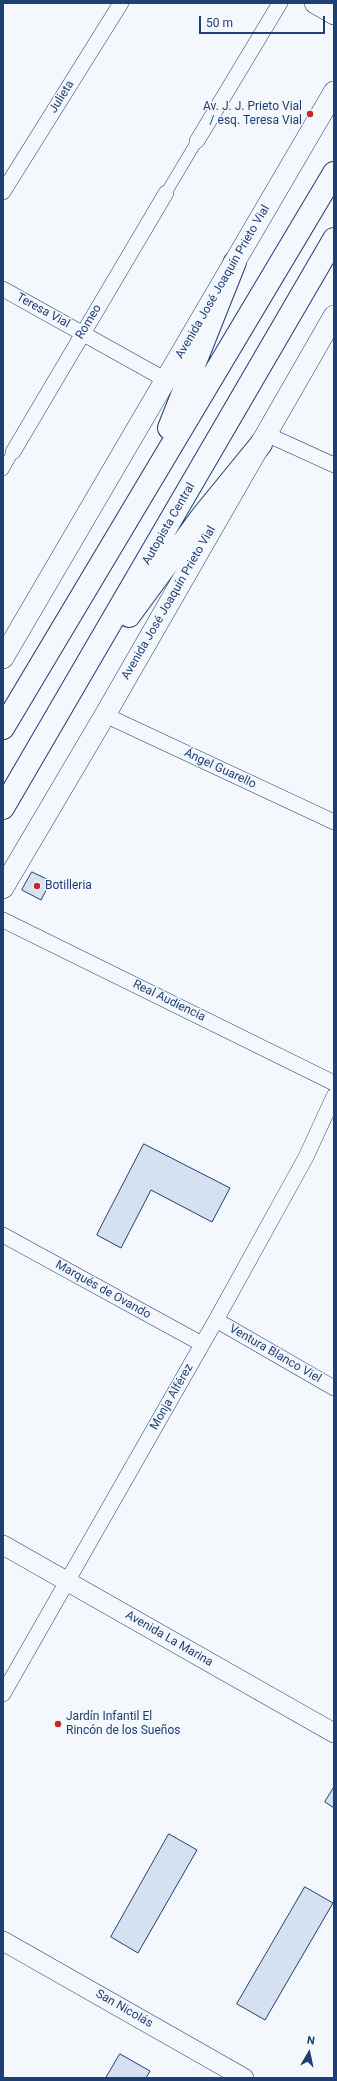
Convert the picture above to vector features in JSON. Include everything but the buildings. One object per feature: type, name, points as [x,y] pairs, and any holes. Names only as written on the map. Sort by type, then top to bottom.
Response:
[{"type":"highway","points":[[3,728],[334,173]]},
{"type":"highway","name":"Autopista Central","points":[[3,808],[334,239]]},
{"type":"highway","points":[[122,529],[174,418],[235,262]]},
{"type":"highway","points":[[80,676],[120,628],[203,514],[263,439]]},
{"type":"main road","points":[[315,3],[334,14]]},
{"type":"main road","name":"Avenida José Joaquín Prieto Vial","points":[[3,658],[334,92]]},
{"type":"main road","name":"Avenida José Joaquín Prieto Vial","points":[[3,888],[105,715],[334,316]]},
{"type":"street","name":"Julieta","points":[[3,192],[121,3]]},
{"type":"street","points":[[166,193],[280,3]]},
{"type":"street","name":"Romeo","points":[[13,452],[166,193]]},
{"type":"street","name":"Teresa Vial","points":[[3,288],[166,380]]},
{"type":"street","points":[[263,439],[334,465]]},
{"type":"street","points":[[3,470],[13,452]]},
{"type":"street","name":"Ángel Guarello","points":[[105,715],[334,822]]},
{"type":"street","name":"Real Audiencia","points":[[3,920],[334,1083]]},
{"type":"street","name":"Monja Alférez","points":[[3,1694],[216,1320],[306,1157],[334,1096]]},
{"type":"street","name":"Marqués de Ovando","points":[[3,1235],[202,1344]]},
{"type":"street","name":"Ventura Blanco Viel","points":[[216,1320],[334,1388]]},
{"type":"street","name":"Avenida La Marina","points":[[3,1545],[334,1733]]},
{"type":"street","name":"San Nicolás","points":[[3,1941],[244,2078]]},
{"type":"place","name":"Av. J. J. Prieto Vial / esq. Teresa Vial","points":[[310,114]]},
{"type":"place","name":"Botilleria","points":[[37,886]]},
{"type":"place","name":"Jardín Infantil El Rincón de los Sueños","points":[[58,1724]]}]
